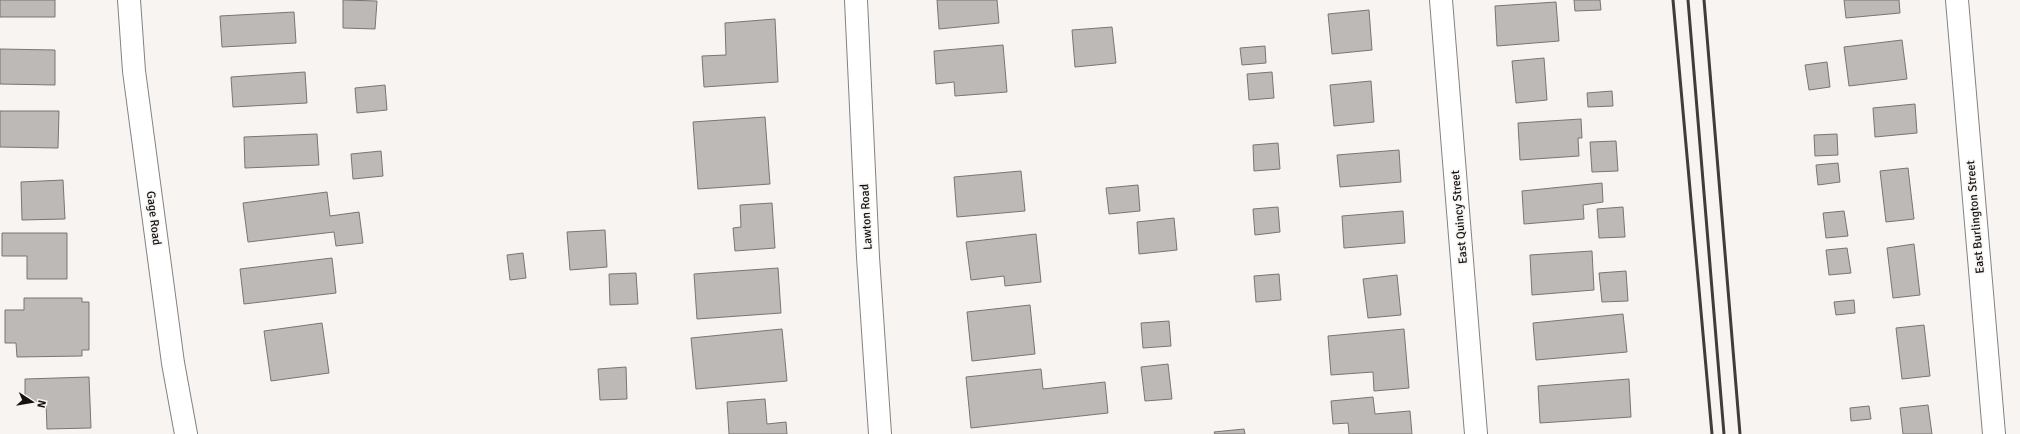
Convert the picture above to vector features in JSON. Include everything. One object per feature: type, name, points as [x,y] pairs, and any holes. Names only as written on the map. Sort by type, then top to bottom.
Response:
[{"type":"street","name":"Gage Road","points":[[129,0],[134,71],[170,347],[186,434]]},
{"type":"street","name":"Lawton Road","points":[[856,0],[868,257],[880,434]]},
{"type":"street","name":"East Quincy Street","points":[[1441,0],[1476,434]]},
{"type":"street","name":"East Burlington Street","points":[[1957,0],[1994,434]]},
{"type":"building","points":[[0,0],[55,0],[55,17],[0,17]]},
{"type":"building","points":[[343,0],[377,1],[375,29],[343,28]]},
{"type":"building","points":[[937,0],[997,0],[999,23],[939,29]]},
{"type":"building","points":[[1574,0],[1600,0],[1601,10],[1575,11]]},
{"type":"building","points":[[1844,0],[1899,0],[1900,13],[1846,18]]},
{"type":"building","points":[[1556,2],[1559,41],[1497,46],[1495,6]]},
{"type":"building","points":[[1369,10],[1372,50],[1332,54],[1328,14]]},
{"type":"building","points":[[294,12],[296,43],[222,47],[220,16]]},
{"type":"building","points":[[775,19],[778,82],[704,87],[702,56],[726,55],[725,23]]},
{"type":"building","points":[[1112,27],[1116,63],[1075,67],[1072,30]]},
{"type":"building","points":[[1902,40],[1907,79],[1849,86],[1844,47]]},
{"type":"building","points":[[1003,45],[1007,92],[955,96],[954,82],[936,84],[934,51]]},
{"type":"building","points":[[1265,46],[1266,63],[1242,65],[1240,48]]},
{"type":"building","points":[[0,49],[55,50],[55,85],[0,84]]},
{"type":"building","points":[[1544,58],[1547,100],[1516,103],[1512,61]]},
{"type":"building","points":[[1827,62],[1830,87],[1809,90],[1805,65]]},
{"type":"building","points":[[305,72],[307,103],[233,107],[231,77]]},
{"type":"building","points":[[1272,72],[1274,98],[1249,100],[1247,74]]},
{"type":"building","points":[[1371,81],[1374,122],[1334,126],[1330,85]]},
{"type":"building","points":[[385,85],[387,110],[357,113],[355,88]]},
{"type":"building","points":[[1612,91],[1613,106],[1588,107],[1587,93]]},
{"type":"building","points":[[1915,104],[1917,133],[1875,137],[1873,108]]},
{"type":"building","points":[[0,111],[59,111],[58,148],[0,147]]},
{"type":"building","points":[[765,117],[770,184],[698,189],[693,122]]},
{"type":"building","points":[[1581,119],[1582,138],[1578,138],[1579,156],[1520,160],[1518,123]]},
{"type":"building","points":[[317,134],[319,165],[245,168],[244,137]]},
{"type":"building","points":[[1837,134],[1838,155],[1815,156],[1814,135]]},
{"type":"building","points":[[1616,141],[1618,171],[1592,172],[1590,142]]},
{"type":"building","points":[[1278,143],[1280,169],[1254,171],[1253,145]]},
{"type":"building","points":[[1399,150],[1401,182],[1340,187],[1337,155]]},
{"type":"building","points":[[381,151],[383,176],[353,179],[351,154]]},
{"type":"building","points":[[1838,163],[1840,182],[1818,185],[1816,165]]},
{"type":"building","points":[[1908,168],[1914,219],[1886,222],[1880,171]]},
{"type":"building","points":[[1021,171],[1025,211],[957,217],[954,177]]},
{"type":"building","points":[[63,180],[65,219],[22,220],[21,182]]},
{"type":"building","points":[[1602,183],[1603,202],[1583,205],[1584,219],[1524,224],[1522,191]]},
{"type":"building","points":[[1138,185],[1140,211],[1109,214],[1106,188]]},
{"type":"building","points":[[327,192],[330,216],[359,212],[363,243],[336,246],[334,232],[248,242],[243,203]]},
{"type":"building","points":[[772,203],[775,248],[735,251],[733,228],[741,227],[740,205]]},
{"type":"building","points":[[1278,207],[1280,232],[1255,235],[1253,209]]},
{"type":"building","points":[[1623,207],[1625,237],[1599,238],[1597,209]]},
{"type":"building","points":[[1403,211],[1405,243],[1344,248],[1342,216]]},
{"type":"building","points":[[1844,211],[1848,236],[1826,238],[1823,213]]},
{"type":"building","points":[[1174,218],[1177,250],[1139,254],[1137,222]]},
{"type":"building","points":[[605,230],[607,267],[570,270],[567,232]]},
{"type":"building","points":[[2,233],[67,233],[67,279],[27,279],[27,256],[2,256]]},
{"type":"building","points":[[1036,234],[1041,282],[1005,286],[1004,276],[971,280],[966,242]]},
{"type":"building","points":[[1914,244],[1920,295],[1893,298],[1887,248]]},
{"type":"building","points":[[1847,248],[1851,273],[1829,275],[1826,250]]},
{"type":"building","points":[[1592,251],[1594,290],[1532,295],[1530,255]]},
{"type":"building","points":[[523,253],[526,278],[510,280],[507,255]]},
{"type":"building","points":[[332,258],[336,293],[244,304],[240,269]]},
{"type":"building","points":[[778,268],[781,313],[697,319],[694,274]]},
{"type":"building","points":[[1626,271],[1628,301],[1602,302],[1599,273]]},
{"type":"building","points":[[636,273],[638,304],[610,305],[609,274]]},
{"type":"building","points":[[1279,274],[1281,300],[1256,302],[1254,276]]},
{"type":"building","points":[[1397,275],[1401,315],[1368,318],[1363,279]]},
{"type":"building","points":[[24,298],[82,298],[82,302],[89,302],[89,350],[82,350],[82,356],[17,357],[16,343],[5,343],[5,310],[24,310]]},
{"type":"building","points":[[1854,300],[1855,313],[1836,315],[1834,302]]},
{"type":"building","points":[[1030,305],[1035,354],[972,361],[967,312]]},
{"type":"building","points":[[1623,314],[1627,352],[1536,360],[1533,323]]},
{"type":"building","points":[[1169,321],[1171,346],[1143,348],[1141,323]]},
{"type":"building","points":[[322,323],[329,373],[271,381],[264,331]]},
{"type":"building","points":[[1924,325],[1930,376],[1902,379],[1896,328]]},
{"type":"building","points":[[782,329],[787,381],[696,389],[691,338]]},
{"type":"building","points":[[1404,329],[1409,388],[1374,391],[1373,372],[1331,375],[1328,336]]},
{"type":"building","points":[[1168,364],[1172,399],[1145,401],[1141,367]]},
{"type":"building","points":[[626,367],[627,399],[600,400],[598,369]]},
{"type":"building","points":[[1041,369],[1043,389],[1105,382],[1108,413],[971,428],[966,377]]},
{"type":"building","points":[[89,377],[91,428],[47,429],[46,402],[25,402],[25,379]]},
{"type":"building","points":[[1629,379],[1631,417],[1540,423],[1538,386]]},
{"type":"building","points":[[1373,397],[1375,414],[1410,411],[1412,434],[1349,434],[1348,423],[1333,424],[1331,401]]},
{"type":"building","points":[[765,399],[767,424],[786,422],[787,434],[729,434],[727,402]]},
{"type":"building","points":[[1928,405],[1932,434],[1903,434],[1900,408]]},
{"type":"building","points":[[1869,406],[1871,419],[1851,421],[1850,408]]},
{"type":"building","points":[[1244,429],[1245,434],[1215,434],[1214,432]]},
{"type":"railway","points":[[1673,0],[1712,434]]},
{"type":"railway","points":[[1688,0],[1724,434]]},
{"type":"railway","points":[[1704,0],[1740,434]]}]
